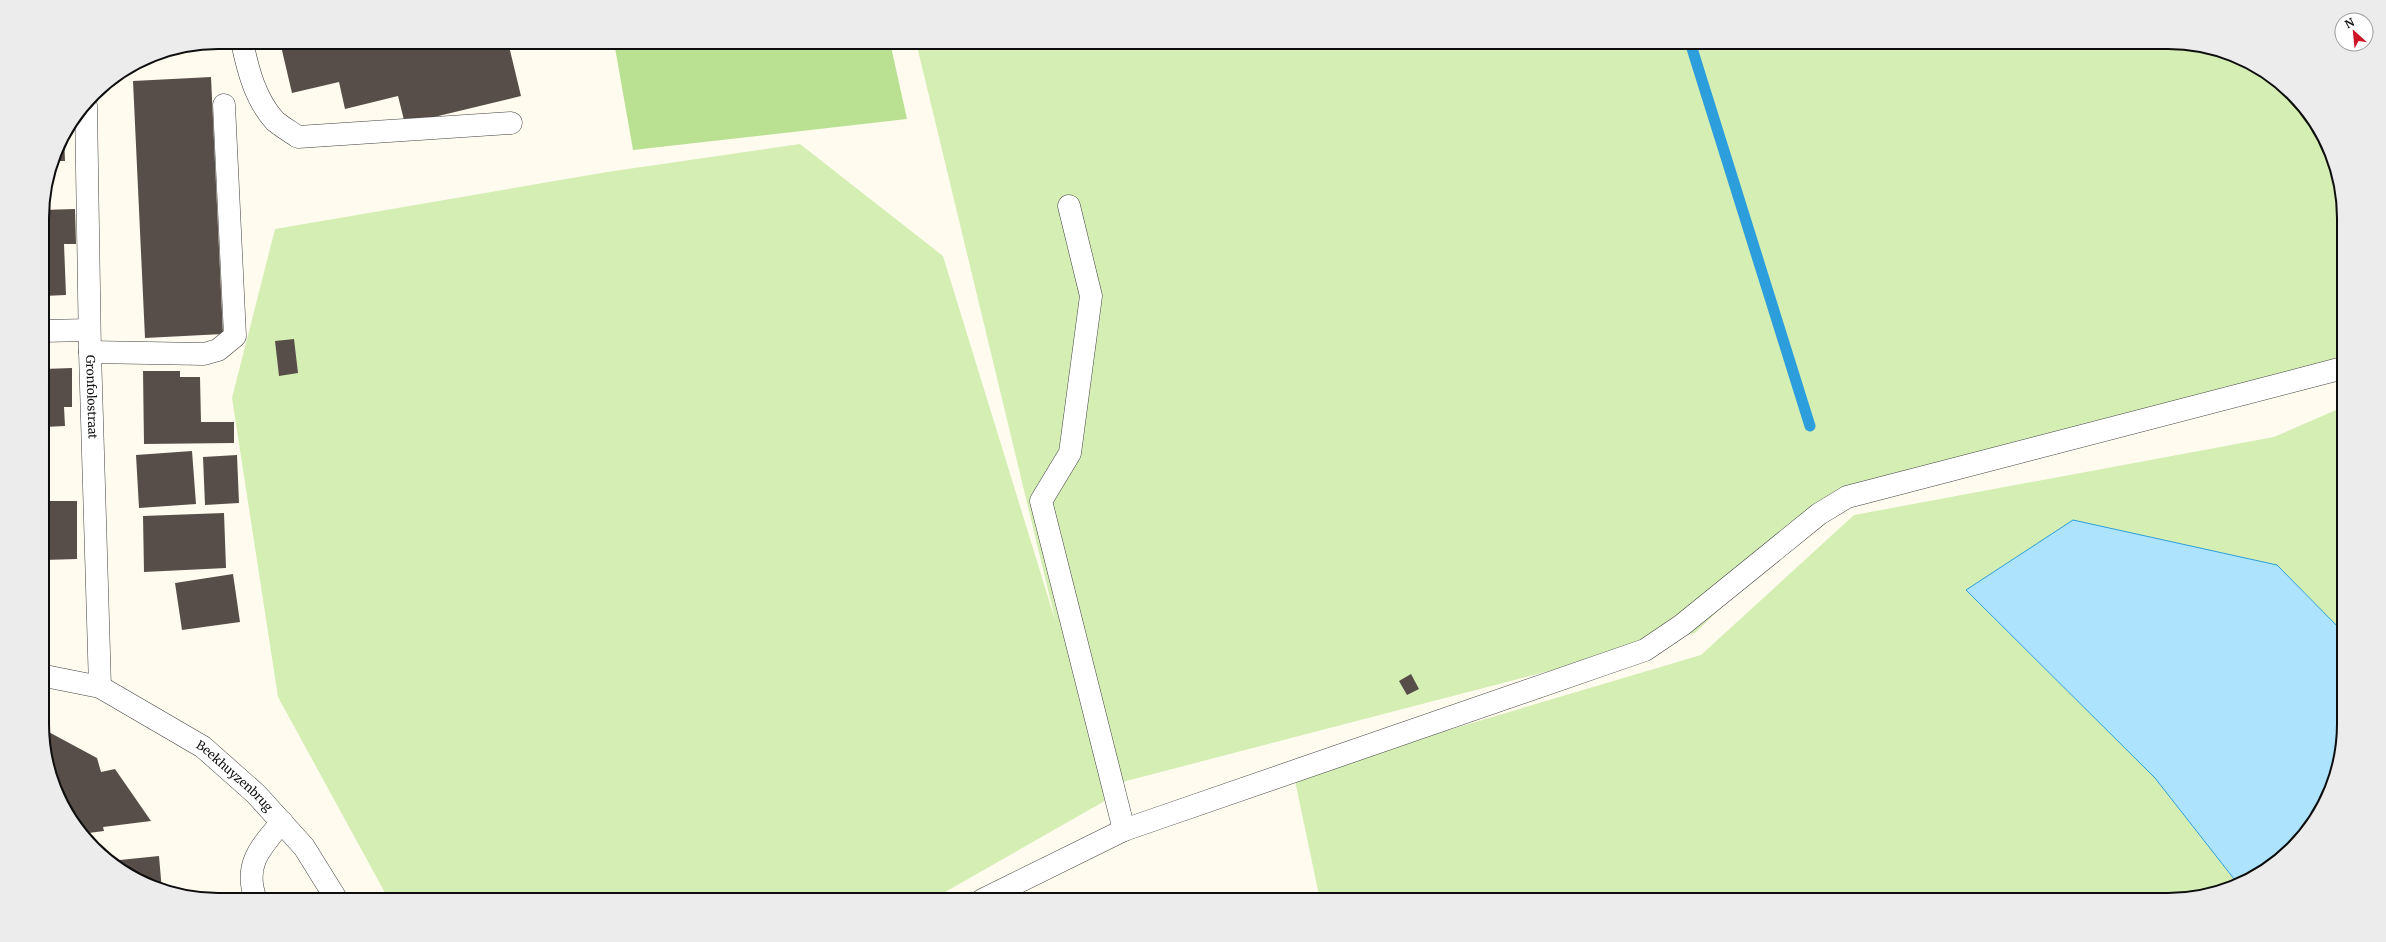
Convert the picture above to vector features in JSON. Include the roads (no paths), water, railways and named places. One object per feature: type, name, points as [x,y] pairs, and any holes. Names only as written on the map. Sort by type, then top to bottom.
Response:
[{"type":"street","points":[[244,49],[250,76],[260,100],[276,121],[298,137],[511,123]]},
{"type":"street","points":[[90,352],[204,354],[218,350],[235,336],[224,105]]},
{"type":"street","name":"Gronfolostraat","points":[[86,113],[89,330],[100,687]]},
{"type":"street","points":[[1069,206],[1091,296],[1070,453],[1041,501],[1124,830]]},
{"type":"street","points":[[49,331],[89,330]]},
{"type":"street","points":[[996,893],[1124,830],[1645,650],[1682,625],[1819,514],[1847,497],[2337,370]]},
{"type":"street","name":"Beekhuyzenbrug","points":[[49,677],[100,687],[203,748],[256,794],[304,846],[333,893]]},
{"type":"street","points":[[253,893],[251,865],[263,844],[282,822]]},
{"type":"water","points":[[2073,520],[2277,565],[2337,626],[2336,746],[2324,789],[2309,818],[2288,844],[2262,865],[2234,879],[2155,778],[1966,590]]},
{"type":"waterway","points":[[1692,49],[1810,426]]}]
